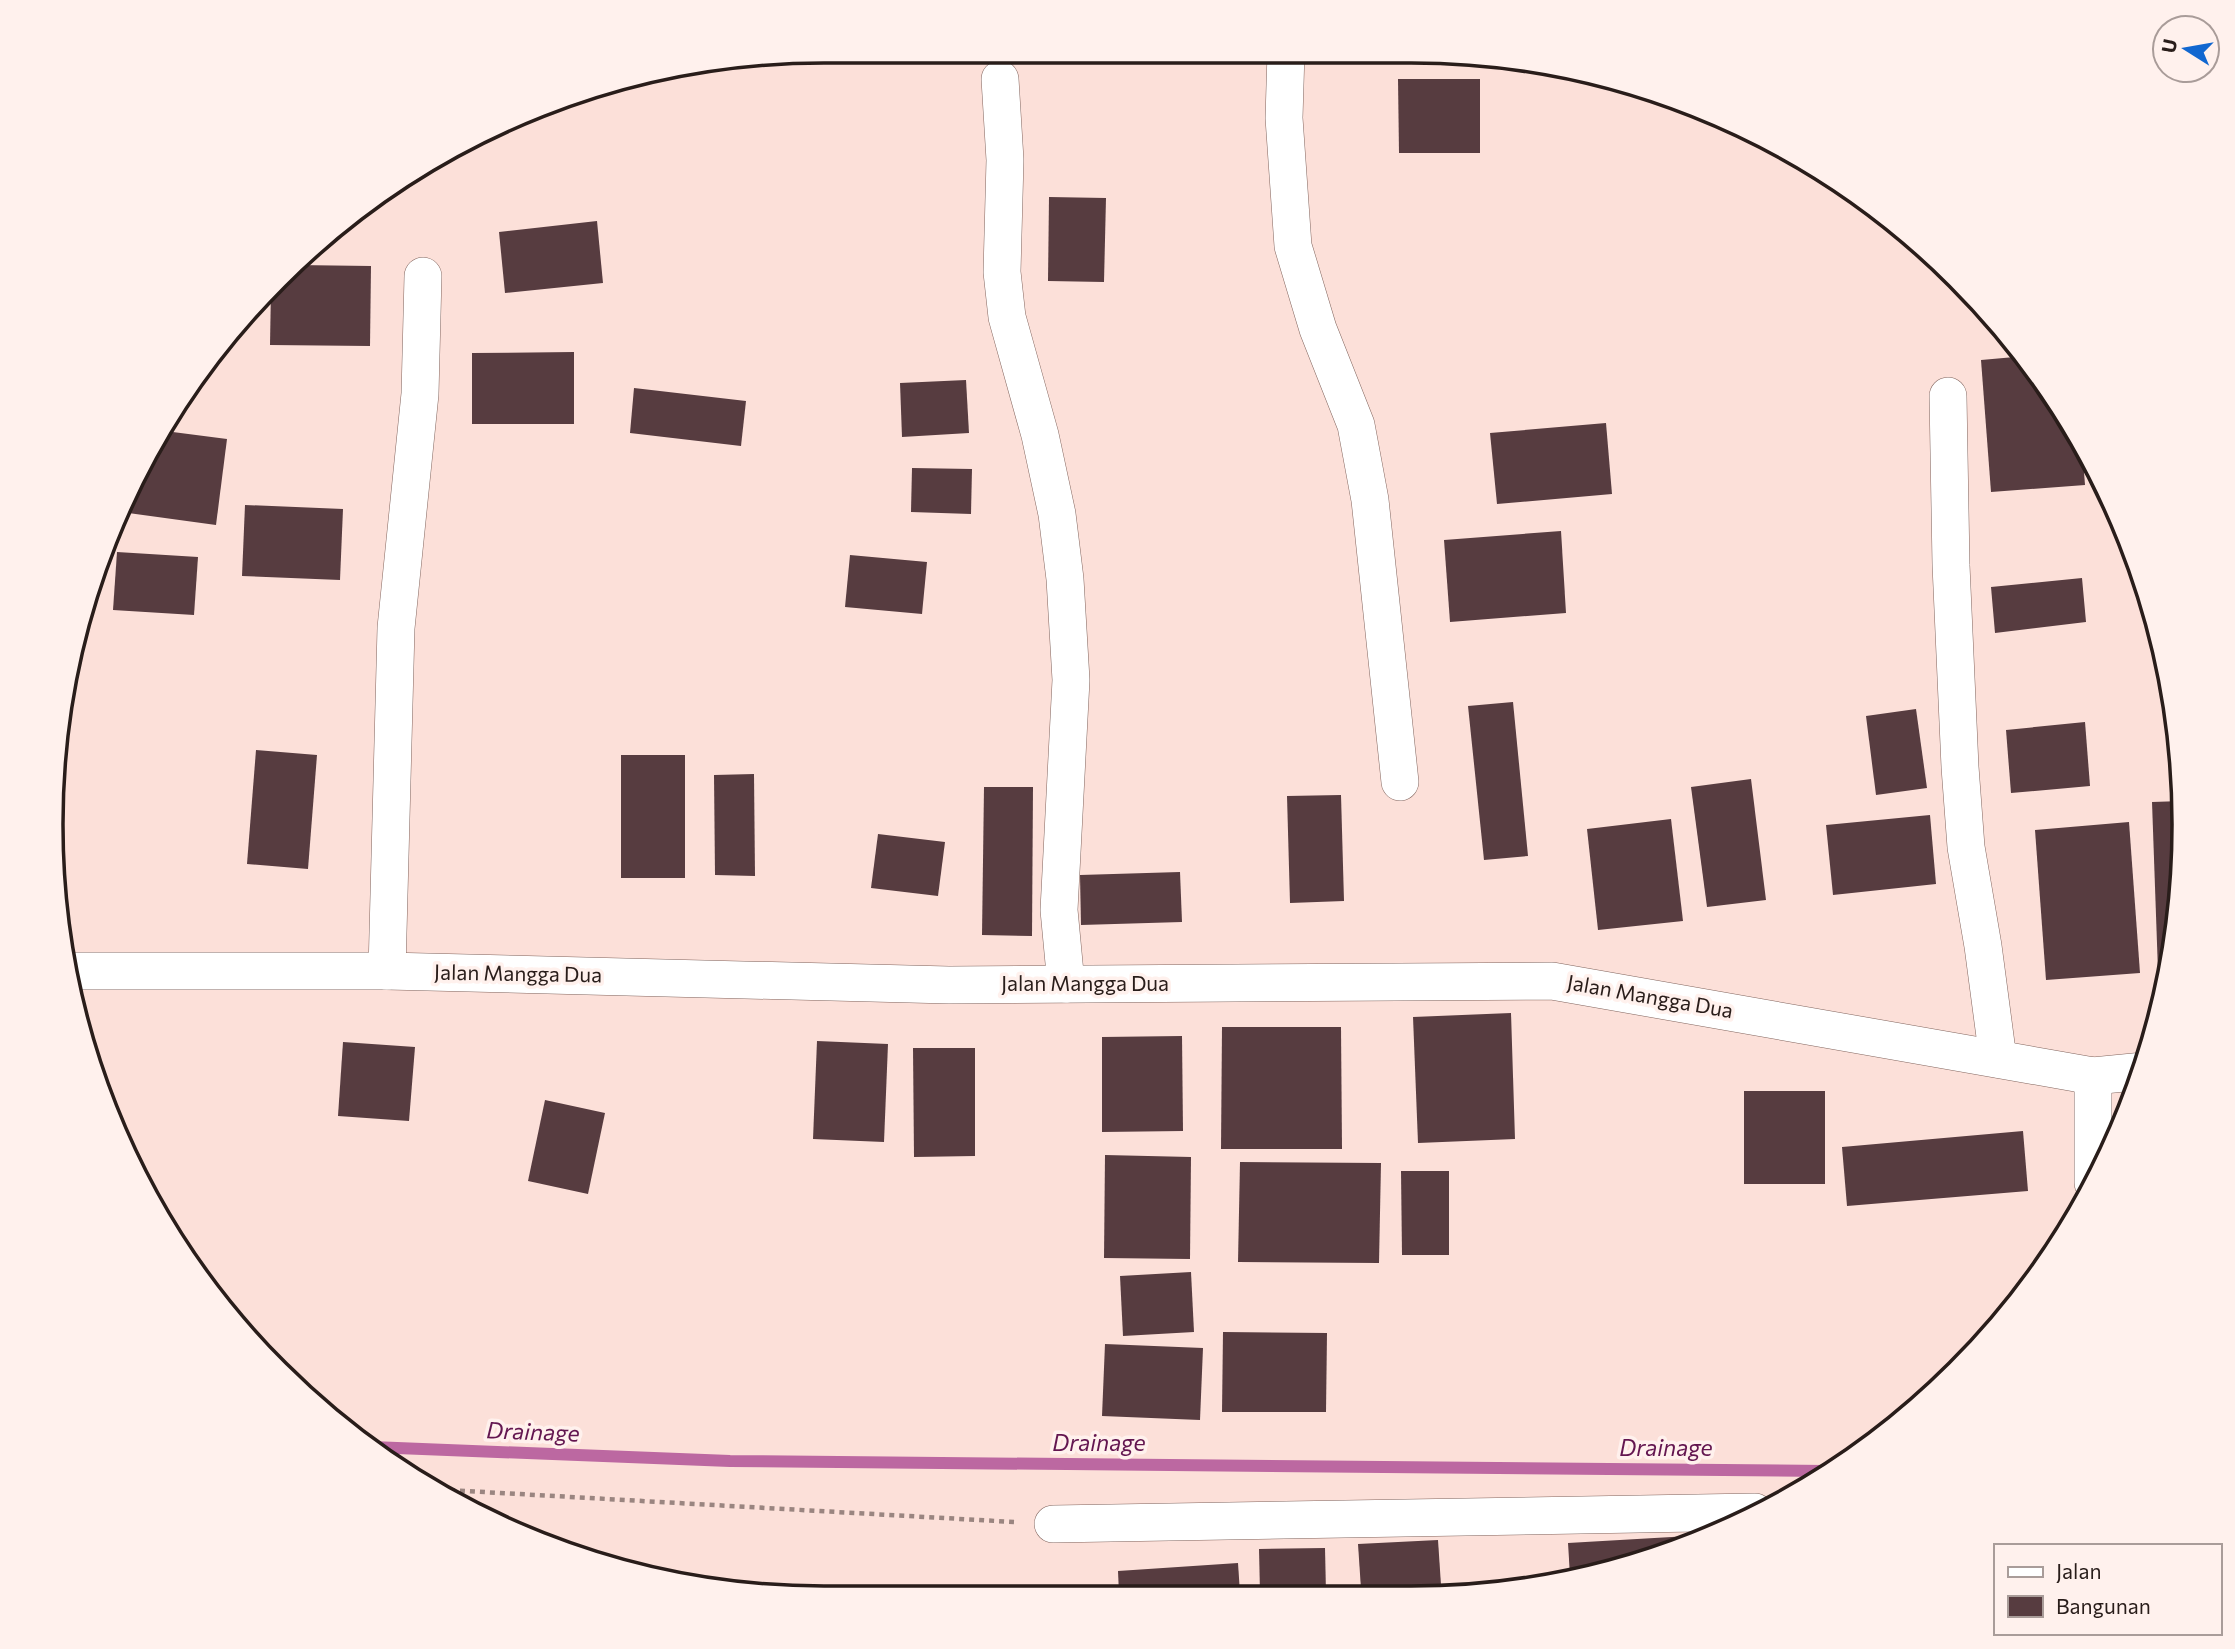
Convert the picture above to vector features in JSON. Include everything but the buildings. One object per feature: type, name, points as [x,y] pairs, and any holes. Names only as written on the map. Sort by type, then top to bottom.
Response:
[{"type":"street","points":[[1286,63],[1284,118],[1293,246],[1318,329],[1356,425],[1370,500],[1400,782]]},
{"type":"street","points":[[1000,79],[1005,160],[1002,272],[1007,317],[1040,435],[1057,514],[1065,579],[1071,680],[1059,910],[1066,984]]},
{"type":"street","points":[[387,971],[396,628],[420,394],[424,276]]},
{"type":"street","points":[[1948,396],[1951,565],[1965,834],[1998,1059]]},
{"type":"street","name":"Jalan Mangga Dua","points":[[78,971],[387,971],[935,984],[1552,981],[2093,1076],[2131,1072]]},
{"type":"street","points":[[2093,1076],[2093,1161]]},
{"type":"street","points":[[1053,1524],[1738,1511]]},
{"type":"path","points":[[456,1490],[1053,1524]]},
{"type":"waterway","name":"Drainage","points":[[387,1448],[730,1461],[1813,1471]]}]
